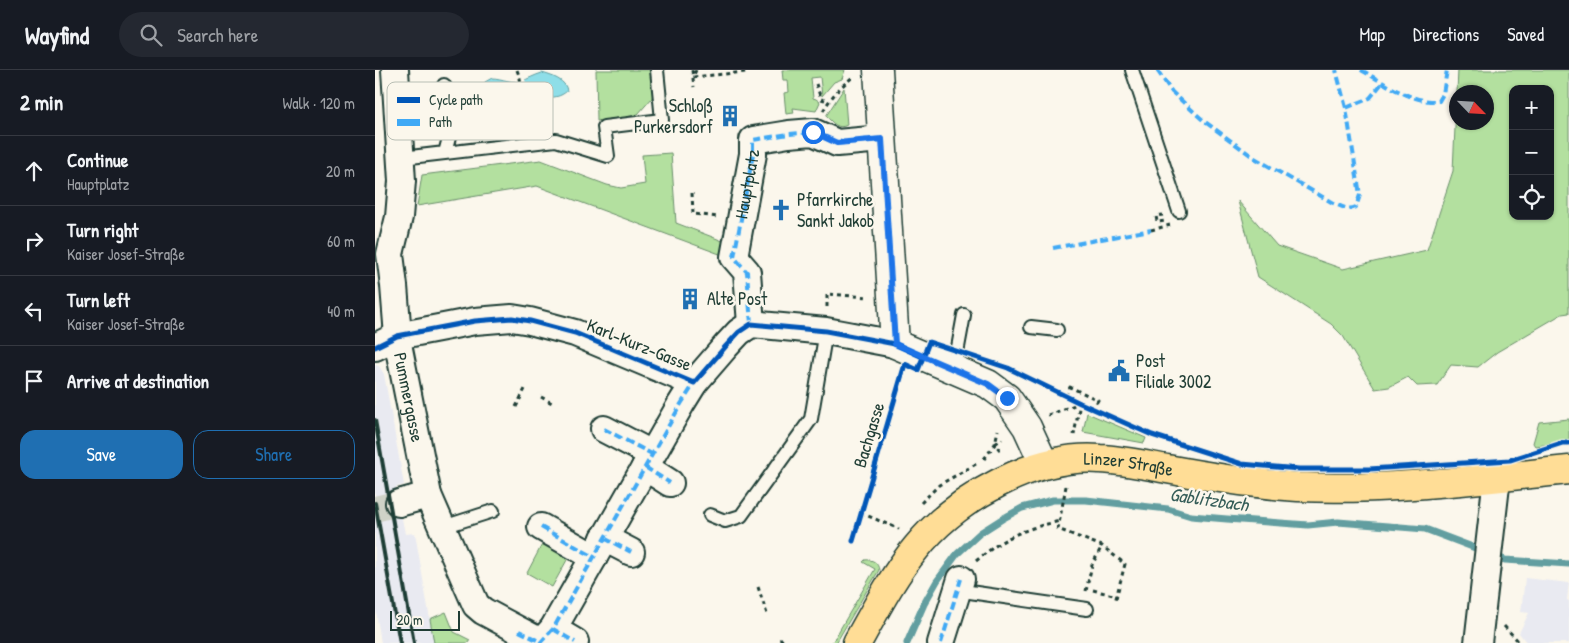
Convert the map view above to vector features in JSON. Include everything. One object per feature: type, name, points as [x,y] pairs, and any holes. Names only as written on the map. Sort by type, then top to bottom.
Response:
[{"type":"main road","points":[[878,70],[895,344],[988,384],[1007,398],[1027,426],[1044,464]]},
{"type":"main road","name":"Linzer Straße","points":[[857,643],[891,583],[916,547],[935,528],[963,504],[980,494],[1007,479],[1044,464],[1076,459],[1099,459],[1200,475],[1298,487],[1418,485],[1569,470]]},
{"type":"street","name":"Hauptplatz","points":[[751,324],[747,272],[734,257],[753,154],[753,140],[813,132],[837,143],[882,139]]},
{"type":"street","name":"Pummergasse","points":[[401,140],[403,181],[399,217],[390,254],[395,296],[396,338],[428,495],[476,605],[483,611],[538,636]]},
{"type":"street","name":"Karl-Kurz-Gasse","points":[[396,338],[475,321],[512,318],[530,321],[575,333],[687,393]]},
{"type":"street","points":[[575,642],[538,636],[599,547],[687,393],[725,346],[739,332],[751,324],[826,331],[895,344]]},
{"type":"street","points":[[604,429],[648,460],[670,483]]},
{"type":"street","points":[[1478,643],[1487,581],[1497,477]]},
{"type":"street","points":[[399,504],[428,495]]},
{"type":"street","points":[[541,527],[599,547],[631,552]]},
{"type":"street","points":[[941,643],[959,585]]},
{"type":"lane","points":[[402,158],[556,140],[608,156],[605,127],[662,120],[657,70]]},
{"type":"lane","points":[[1132,70],[1179,211]]},
{"type":"lane","points":[[445,153],[448,140]]},
{"type":"lane","points":[[954,369],[964,315]]},
{"type":"lane","points":[[1031,327],[1057,330]]},
{"type":"lane","points":[[710,515],[725,521],[741,516],[811,419],[826,331]]},
{"type":"lane","points":[[443,528],[493,511]]},
{"type":"lane","points":[[959,585],[1084,608]]},
{"type":"path","points":[[517,70],[521,82]]},
{"type":"path","points":[[692,70],[694,87]]},
{"type":"path","points":[[693,77],[696,70]]},
{"type":"path","points":[[693,77],[739,73],[746,72],[746,70]]},
{"type":"path","points":[[813,132],[829,101],[847,81]]},
{"type":"path","points":[[816,84],[821,99],[829,101]]},
{"type":"path","points":[[692,193],[693,214],[717,217],[740,230]]},
{"type":"path","points":[[826,331],[827,294],[863,297],[892,296]]},
{"type":"path","points":[[1066,396],[1070,387],[1098,400],[1093,409]]},
{"type":"path","points":[[516,407],[525,389]]},
{"type":"path","points":[[1057,392],[1102,413]]},
{"type":"path","points":[[541,397],[552,403]]},
{"type":"path","points":[[1045,417],[1079,403]]},
{"type":"path","points":[[1074,435],[1079,403]]},
{"type":"path","points":[[919,506],[939,485],[987,458],[995,444],[998,434],[997,425]]},
{"type":"path","points":[[995,444],[1002,439]]},
{"type":"path","points":[[995,444],[1000,450]]},
{"type":"path","points":[[1066,489],[1058,529],[1102,546],[1125,564],[1115,602]]},
{"type":"path","points":[[858,522],[863,504]]},
{"type":"path","points":[[861,513],[903,530]]},
{"type":"path","points":[[959,585],[969,567],[987,551],[1011,536],[1033,527],[1061,521]]},
{"type":"path","points":[[1084,608],[1092,565],[1102,546]]},
{"type":"path","points":[[758,587],[768,617]]},
{"type":"path","points":[[1087,589],[1117,596]]},
{"type":"path","points":[[780,638],[784,643]]},
{"type":"shaded area","points":[[375,365],[379,366],[384,374],[404,485],[396,487],[405,534],[415,533],[434,643],[381,643],[375,605]]},
{"type":"shaded area","points":[[1525,578],[1569,583],[1567,600],[1569,601],[1569,643],[1527,643],[1519,633],[1529,613],[1521,612]]},
{"type":"green space","points":[[596,70],[652,70],[654,89],[652,98],[638,114],[615,120],[597,121]]},
{"type":"green space","points":[[782,70],[845,70],[842,79],[834,82],[822,96],[820,77],[811,78],[813,98],[820,102],[816,111],[793,108],[794,113],[786,114],[784,93],[789,92],[788,80],[783,80]]},
{"type":"green space","points":[[1458,70],[1569,70],[1569,313],[1562,314],[1497,352],[1478,367],[1451,365],[1437,385],[1417,386],[1408,377],[1389,387],[1375,389],[1343,336],[1331,324],[1258,277],[1238,201],[1277,246],[1343,269],[1427,250],[1453,171],[1455,130],[1494,130],[1494,85],[1457,85]]},
{"type":"green space","points":[[844,88],[847,125],[841,127],[826,116]]},
{"type":"green space","points":[[671,153],[676,223],[728,243],[725,256],[537,186],[417,206],[422,175],[541,160],[607,185],[621,188],[645,184],[642,155]]},
{"type":"green space","points":[[1087,413],[1146,438],[1144,443],[1083,432]]},
{"type":"green space","points":[[1569,419],[1569,442],[1535,446],[1533,443],[1539,422]]},
{"type":"green space","points":[[546,537],[572,551],[552,587],[527,573]]},
{"type":"green space","points":[[865,560],[875,562],[879,570],[836,643],[832,643],[875,569],[863,562]]},
{"type":"green space","points":[[446,612],[454,632],[470,640],[468,643],[434,643],[430,619]]},
{"type":"water","points":[[542,73],[561,81],[567,91],[562,95],[553,97],[553,82],[518,82]]},
{"type":"water","points":[[492,78],[518,82],[485,82]]},
{"type":"pier","points":[[525,78],[526,82],[515,82],[515,79]]},
{"type":"waterway","name":"Gablitzbach","points":[[907,643],[924,604],[937,581],[957,554],[980,533],[1002,519],[1022,508],[1053,500],[1086,500],[1168,509],[1191,516],[1227,519],[1308,525],[1338,522],[1425,529],[1483,551]]},
{"type":"waterway","name":"Gablitzbach","points":[[1493,555],[1505,560],[1569,564]]},
{"type":"tunnel","points":[[375,509],[399,503]]},
{"type":"railway","points":[[375,420],[414,643]]},
{"type":"railway","points":[[375,503],[400,643]]},
{"type":"marked path","points":[[1157,70],[1172,92],[1204,121],[1253,157],[1333,203],[1344,208],[1350,208],[1356,207],[1360,195],[1346,108],[1336,70]]},
{"type":"marked path","points":[[1361,70],[1408,95],[1429,101],[1439,101],[1443,94],[1447,70]]},
{"type":"marked path","points":[[1346,108],[1370,98],[1383,82]]},
{"type":"marked path","points":[[751,324],[747,272],[734,257],[753,154],[753,140],[813,132],[837,143],[882,139]]},
{"type":"marked path","points":[[1053,248],[1151,230]]},
{"type":"marked path","points":[[540,643],[553,629],[681,404],[696,381]]},
{"type":"marked path","points":[[604,429],[652,454]]},
{"type":"marked path","points":[[645,467],[670,483]]},
{"type":"marked path","points":[[541,527],[594,557]]},
{"type":"marked path","points":[[604,538],[631,552]]},
{"type":"marked path","points":[[941,643],[961,579]]},
{"type":"marked path","points":[[553,629],[575,642]]},
{"type":"marked path","points":[[519,631],[541,642]]},
{"type":"cycle path","points":[[375,347],[397,336],[475,321],[512,318],[575,333],[694,383],[739,332],[751,324],[826,331],[895,344],[923,357]]},
{"type":"cycle path","name":"Bachgasse","points":[[853,541],[905,364],[918,370],[929,342],[1008,368],[1152,435],[1242,464],[1299,469],[1369,469],[1510,460],[1562,443],[1569,443]]},
{"type":"place","name":"Schloß Purkersdorf","points":[[730,116]]},
{"type":"place","name":"Pfarrkirche Sankt Jakob","points":[[781,210]]},
{"type":"place","name":"Alte Post","points":[[690,299]]},
{"type":"place","name":"Post Filiale 3002","points":[[1119,371]]},
{"type":"route","points":[[813,132],[837,143],[882,139],[895,344],[988,384],[1007,398]]}]
